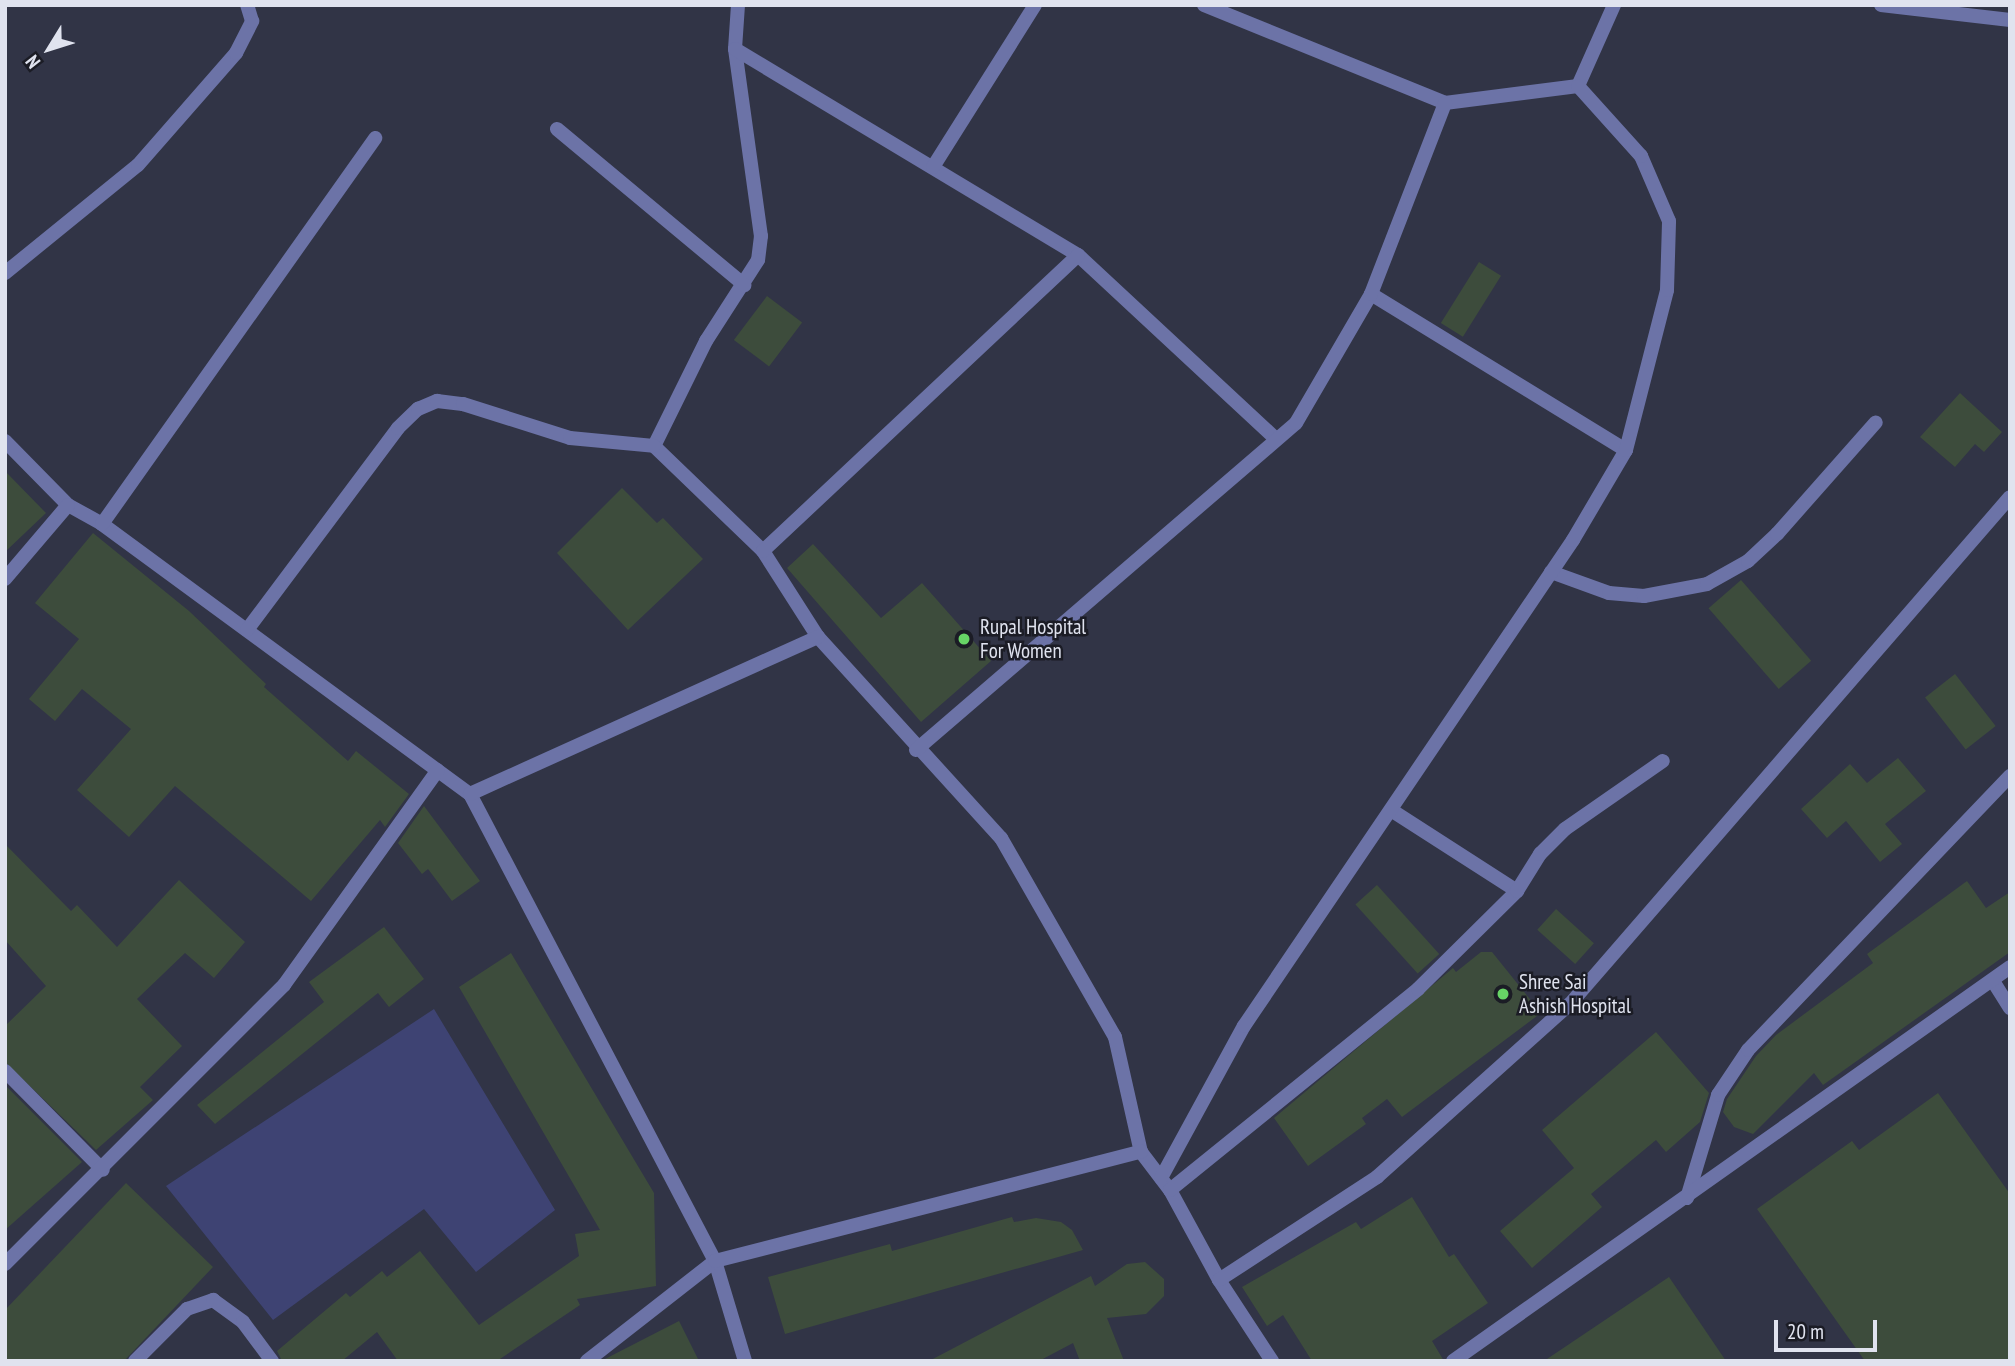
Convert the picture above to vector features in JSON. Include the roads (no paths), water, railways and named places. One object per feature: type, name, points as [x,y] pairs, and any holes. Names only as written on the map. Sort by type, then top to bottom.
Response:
[{"type":"street","points":[[5,273],[138,164],[236,53],[252,21],[247,5]]},
{"type":"street","points":[[654,446],[706,341],[758,260],[761,236],[735,49],[738,5]]},
{"type":"street","points":[[933,167],[1035,5]]},
{"type":"street","points":[[1204,5],[1445,103],[1578,86]]},
{"type":"street","points":[[1578,86],[1614,5]]},
{"type":"street","points":[[1881,5],[2010,20]]},
{"type":"street","points":[[735,49],[1078,255],[1276,439]]},
{"type":"street","points":[[1166,1184],[1237,1037],[1551,572],[1626,450],[1667,290],[1669,221],[1641,156],[1578,86]]},
{"type":"street","points":[[916,750],[1296,423],[1371,294],[1445,103]]},
{"type":"street","points":[[557,129],[744,285]]},
{"type":"street","points":[[102,524],[375,138]]},
{"type":"street","points":[[763,551],[1078,255]]},
{"type":"street","points":[[1371,294],[1626,450]]},
{"type":"street","points":[[247,630],[398,428],[418,409],[437,401],[463,404],[570,438],[654,446],[763,551],[818,637],[916,750],[1000,838],[1115,1037],[1141,1152],[1166,1184],[1219,1280],[1272,1361]]},
{"type":"street","points":[[1551,572],[1609,593],[1644,596],[1707,584],[1748,561],[1777,534],[1876,422]]},
{"type":"street","points":[[5,441],[68,505],[102,524],[470,794],[715,1261],[745,1361]]},
{"type":"street","points":[[1219,1280],[1377,1177],[1570,1004],[2010,497]]},
{"type":"street","points":[[5,579],[68,505]]},
{"type":"street","points":[[470,794],[818,637]]},
{"type":"street","points":[[1166,1184],[1418,989],[1517,891],[1540,854],[1565,829],[1662,761]]},
{"type":"street","points":[[5,1264],[103,1170],[284,985],[438,770]]},
{"type":"street","points":[[1687,1198],[1718,1096],[1748,1050],[2010,775]]},
{"type":"street","points":[[1391,810],[1517,891]]},
{"type":"street","points":[[1452,1361],[1687,1198],[2010,967]]},
{"type":"street","points":[[1993,981],[2010,1009]]},
{"type":"street","points":[[5,1071],[103,1170]]},
{"type":"street","points":[[587,1361],[715,1261],[1141,1152]]},
{"type":"street","points":[[135,1361],[187,1309],[213,1300],[243,1322],[272,1361]]},
{"type":"place","name":"Rupal Hospital For Women","points":[[964,639]]},
{"type":"place","name":"Shree Sai Ashish Hospital","points":[[1503,994]]}]
